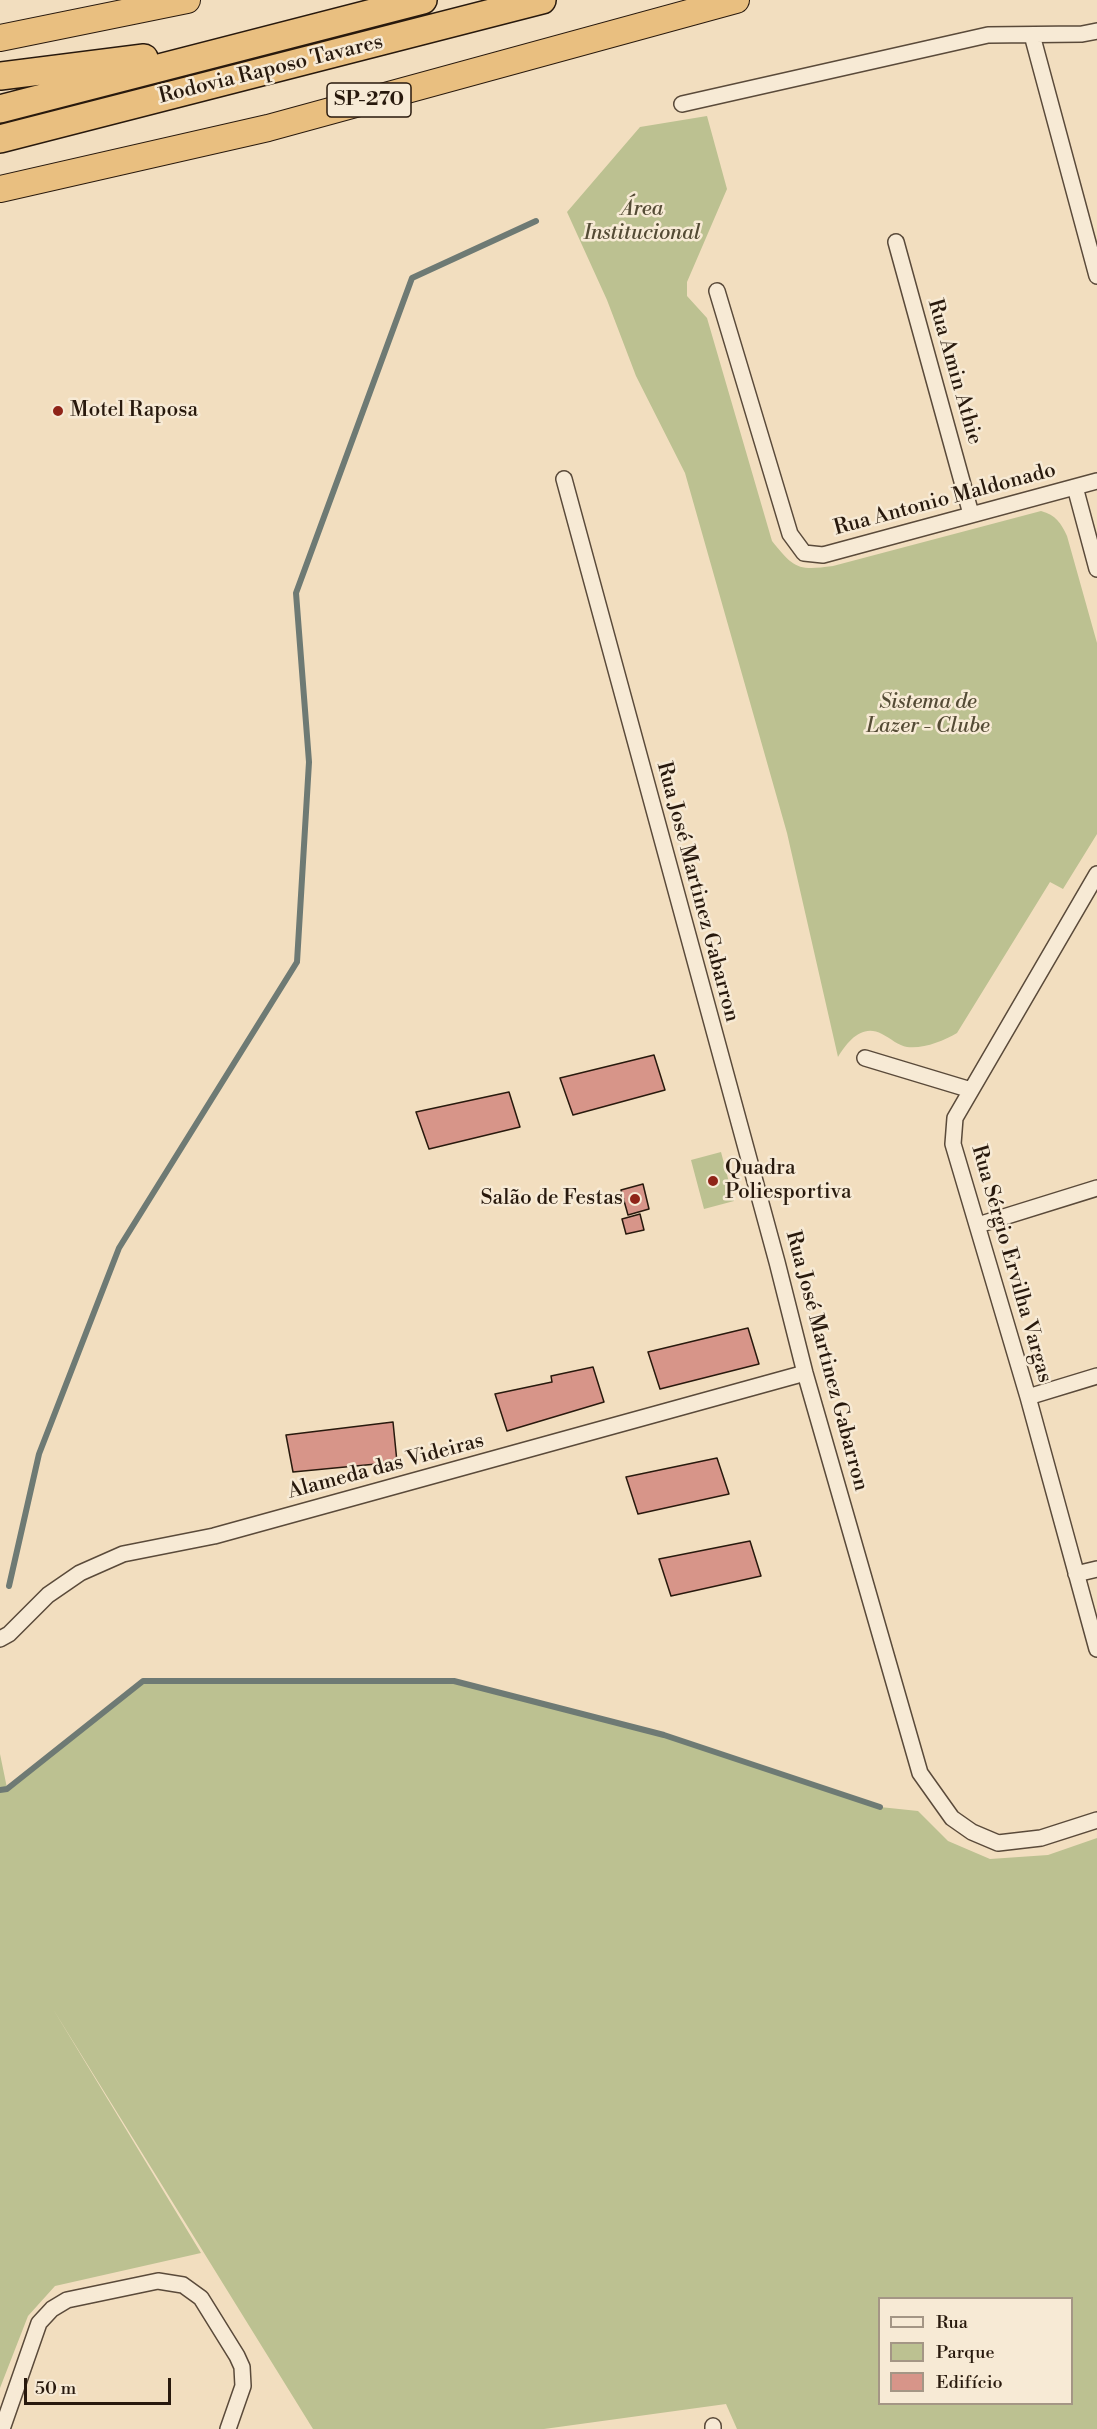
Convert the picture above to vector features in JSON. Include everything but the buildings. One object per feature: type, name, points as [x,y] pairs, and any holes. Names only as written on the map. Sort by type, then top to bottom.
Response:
[{"type":"highway","points":[[0,38],[187,0]]},
{"type":"highway","name":"Rodovia Raposo Tavares","points":[[0,109],[423,0]]},
{"type":"highway","name":"Rodovia Raposo Tavares","points":[[0,139],[542,0]]},
{"type":"highway","name":"SP-270","points":[[0,189],[268,128],[736,0]]},
{"type":"highway","points":[[0,76],[267,42]]},
{"type":"street","points":[[682,104],[988,35],[1097,31]]},
{"type":"street","points":[[1032,35],[1097,276]]},
{"type":"street","name":"Rua Amin Athie","points":[[896,242],[971,514]]},
{"type":"street","name":"Rua Antonio Maldonado","points":[[717,291],[790,534],[804,553],[823,555],[1097,481]]},
{"type":"street","name":"Rua José Martinez Gabarron","points":[[564,479],[777,1262],[805,1373],[920,1773],[952,1818],[972,1832],[998,1843],[1041,1838],[1097,1820]]},
{"type":"street","points":[[1075,487],[1097,569]]},
{"type":"street","name":"Rua Sérgio Ervilha Vargas","points":[[1096,879],[971,1090],[956,1118],[953,1144],[1028,1397],[1097,1649]]},
{"type":"street","points":[[865,1058],[971,1090]]},
{"type":"street","points":[[978,1225],[1097,1188]]},
{"type":"street","name":"Alameda das Videiras","points":[[0,1640],[48,1595],[80,1573],[123,1554],[214,1536],[805,1373]]},
{"type":"street","points":[[1028,1397],[1097,1376]]},
{"type":"street","points":[[1076,1574],[1097,1569]]},
{"type":"street","points":[[2,2429],[39,2322],[52,2309],[67,2300],[158,2281],[183,2285],[201,2298],[242,2367],[243,2386],[228,2429]]},
{"type":"green space","name":"Sistema de Lazer - Clube","points":[[707,116],[727,189],[687,282],[687,296],[707,318],[772,541],[797,566],[811,568],[833,566],[1041,511],[1057,520],[1067,536],[1097,643],[1097,834],[1063,889],[1050,882],[957,1033],[927,1046],[904,1046],[875,1031],[868,1031],[862,1032],[851,1040],[838,1057],[787,833],[685,473],[636,376],[607,300],[567,212],[640,127]]},
{"type":"green space","name":"Quadra Poliesportiva","points":[[721,1152],[734,1201],[704,1209],[691,1160]]},
{"type":"green space","points":[[278,1679],[454,1681],[664,1735],[880,1807],[918,1811],[948,1841],[990,1859],[1048,1855],[1097,1838],[1097,2429],[737,2429],[726,2404],[544,2429],[313,2429],[53,2009],[201,2253],[55,2286],[28,2316],[0,2388],[0,1754],[7,1788],[143,1681]]},
{"type":"waterway","points":[[9,1586],[39,1454],[119,1248],[297,962],[309,762],[296,593],[412,278],[536,221]]},
{"type":"waterway","points":[[0,1790],[7,1789],[143,1681],[454,1681],[664,1735],[880,1807]]},
{"type":"place","name":"Motel Raposa","points":[[58,411]]},
{"type":"place","name":"Quadra Poliesportiva","points":[[713,1181]]},
{"type":"place","name":"Salão de Festas","points":[[635,1199]]},
{"type":"park label","name":"Área Institucional","points":[[642,222]]}]
